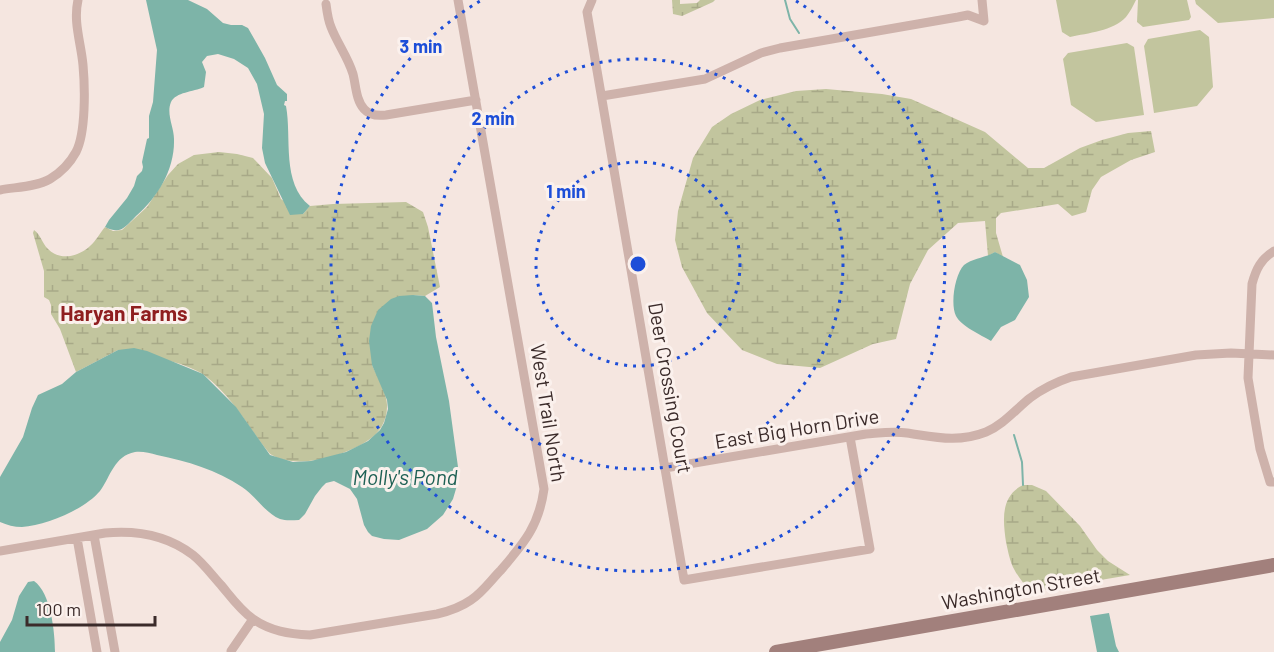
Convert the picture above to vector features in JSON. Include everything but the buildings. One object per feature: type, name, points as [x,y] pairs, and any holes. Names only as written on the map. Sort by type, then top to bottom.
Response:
[{"type":"main road","name":"Washington Street","points":[[776,652],[1274,565]]},
{"type":"street","points":[[0,190],[50,179],[69,162],[77,150],[83,111],[83,65],[75,18],[78,0]]},
{"type":"street","name":"West Trail North","points":[[0,551],[122,531],[153,535],[194,556],[253,619],[276,631],[310,635],[455,609],[482,591],[523,544],[538,516],[544,489],[458,0]]},
{"type":"street","name":"Deer Crossing Court","points":[[592,0],[587,12],[684,580],[870,549],[850,436]]},
{"type":"street","points":[[602,96],[705,79],[761,53],[780,48],[958,16],[968,15],[984,21],[982,0]]},
{"type":"street","points":[[326,4],[330,25],[353,73],[359,101],[369,113],[377,116],[386,115],[476,100]]},
{"type":"street","points":[[1272,482],[1260,449],[1248,378],[1252,284],[1256,269],[1274,251]]},
{"type":"street","name":"East Big Horn Drive","points":[[665,468],[885,432],[940,439],[972,436],[1001,424],[1041,390],[1071,377],[1196,355],[1274,355]]},
{"type":"street","points":[[86,536],[97,652]]},
{"type":"street","points":[[86,536],[115,652]]},
{"type":"street","points":[[231,651],[253,619]]},
{"type":"green space","points":[[672,0],[680,0],[680,4],[715,0],[682,16],[673,14]]},
{"type":"green space","points":[[1056,0],[1136,0],[1121,22],[1100,31],[1070,37],[1062,32]]},
{"type":"green space","points":[[1138,0],[1187,0],[1191,17],[1189,20],[1143,27],[1137,22]]},
{"type":"green space","points":[[1195,0],[1274,0],[1274,18],[1218,23],[1196,4]]},
{"type":"green space","points":[[1200,30],[1209,37],[1213,87],[1197,106],[1154,113],[1144,46],[1148,39]]},
{"type":"green space","points":[[1127,43],[1134,47],[1144,115],[1096,122],[1071,105],[1063,59],[1068,53]]},
{"type":"green space","points":[[826,89],[911,99],[985,132],[1028,168],[1044,168],[1080,148],[1128,133],[1151,131],[1155,152],[1131,160],[1101,177],[1092,190],[1086,212],[1072,216],[1058,204],[1001,213],[996,218],[996,233],[1003,257],[995,252],[988,256],[985,221],[958,223],[928,250],[910,284],[896,339],[873,344],[820,368],[777,364],[742,350],[707,313],[682,267],[675,240],[678,211],[693,158],[712,127],[731,114],[760,100],[796,91]]},
{"type":"green space","points":[[219,152],[253,158],[272,178],[281,199],[303,214],[310,206],[406,202],[423,212],[440,287],[425,296],[413,295],[372,365],[386,397],[386,417],[382,427],[375,435],[358,447],[334,456],[307,461],[282,459],[272,455],[216,385],[201,373],[171,361],[118,350],[76,372],[60,329],[51,314],[49,300],[44,297],[44,271],[34,230],[53,253],[69,256],[80,253],[92,244],[105,227],[113,231],[122,230],[147,207],[178,164],[194,155]]},
{"type":"green space","points":[[1023,485],[1032,485],[1046,491],[1080,526],[1108,561],[1130,575],[1030,592],[1011,563],[1004,526],[1007,502],[1010,496]]},
{"type":"water","points":[[146,0],[188,0],[207,9],[223,23],[248,28],[277,85],[287,94],[287,101],[284,105],[288,119],[291,173],[301,196],[310,206],[303,214],[290,215],[265,163],[262,148],[264,114],[257,84],[248,68],[234,59],[218,54],[207,56],[202,62],[206,72],[204,87],[181,94],[171,102],[169,111],[174,134],[174,150],[164,182],[144,208],[122,229],[115,230],[105,227],[127,198],[137,176],[142,171],[142,162],[149,138],[149,116],[153,102],[157,50]]},
{"type":"water","points":[[995,252],[1020,265],[1027,280],[1029,297],[1015,320],[1001,327],[991,341],[962,323],[956,316],[953,304],[956,282],[964,265]]},
{"type":"water","name":"Molly's Pond","points":[[413,295],[425,296],[432,303],[458,467],[458,482],[453,499],[443,515],[427,529],[399,540],[372,536],[364,525],[357,499],[350,489],[334,481],[322,487],[299,520],[280,519],[270,513],[247,491],[212,471],[190,463],[140,452],[128,454],[122,458],[100,491],[75,510],[32,526],[16,527],[0,522],[0,477],[23,437],[38,395],[62,384],[76,372],[118,350],[134,348],[147,351],[203,374],[236,407],[270,455],[293,462],[311,461],[346,452],[368,441],[380,430],[388,409],[387,400],[372,365],[369,341],[371,326],[378,310],[391,299]]},
{"type":"water","points":[[34,581],[40,587],[48,603],[53,624],[55,652],[0,652],[0,642],[12,620],[19,596],[28,582]]},
{"type":"water","points":[[1109,613],[1119,652],[1097,652],[1090,616]]},
{"type":"waterway","points":[[785,0],[790,19],[799,33]]},
{"type":"waterway","points":[[1014,435],[1022,462],[1023,485]]},
{"type":"district","name":"Haryan Farms","points":[[124,314]]}]
